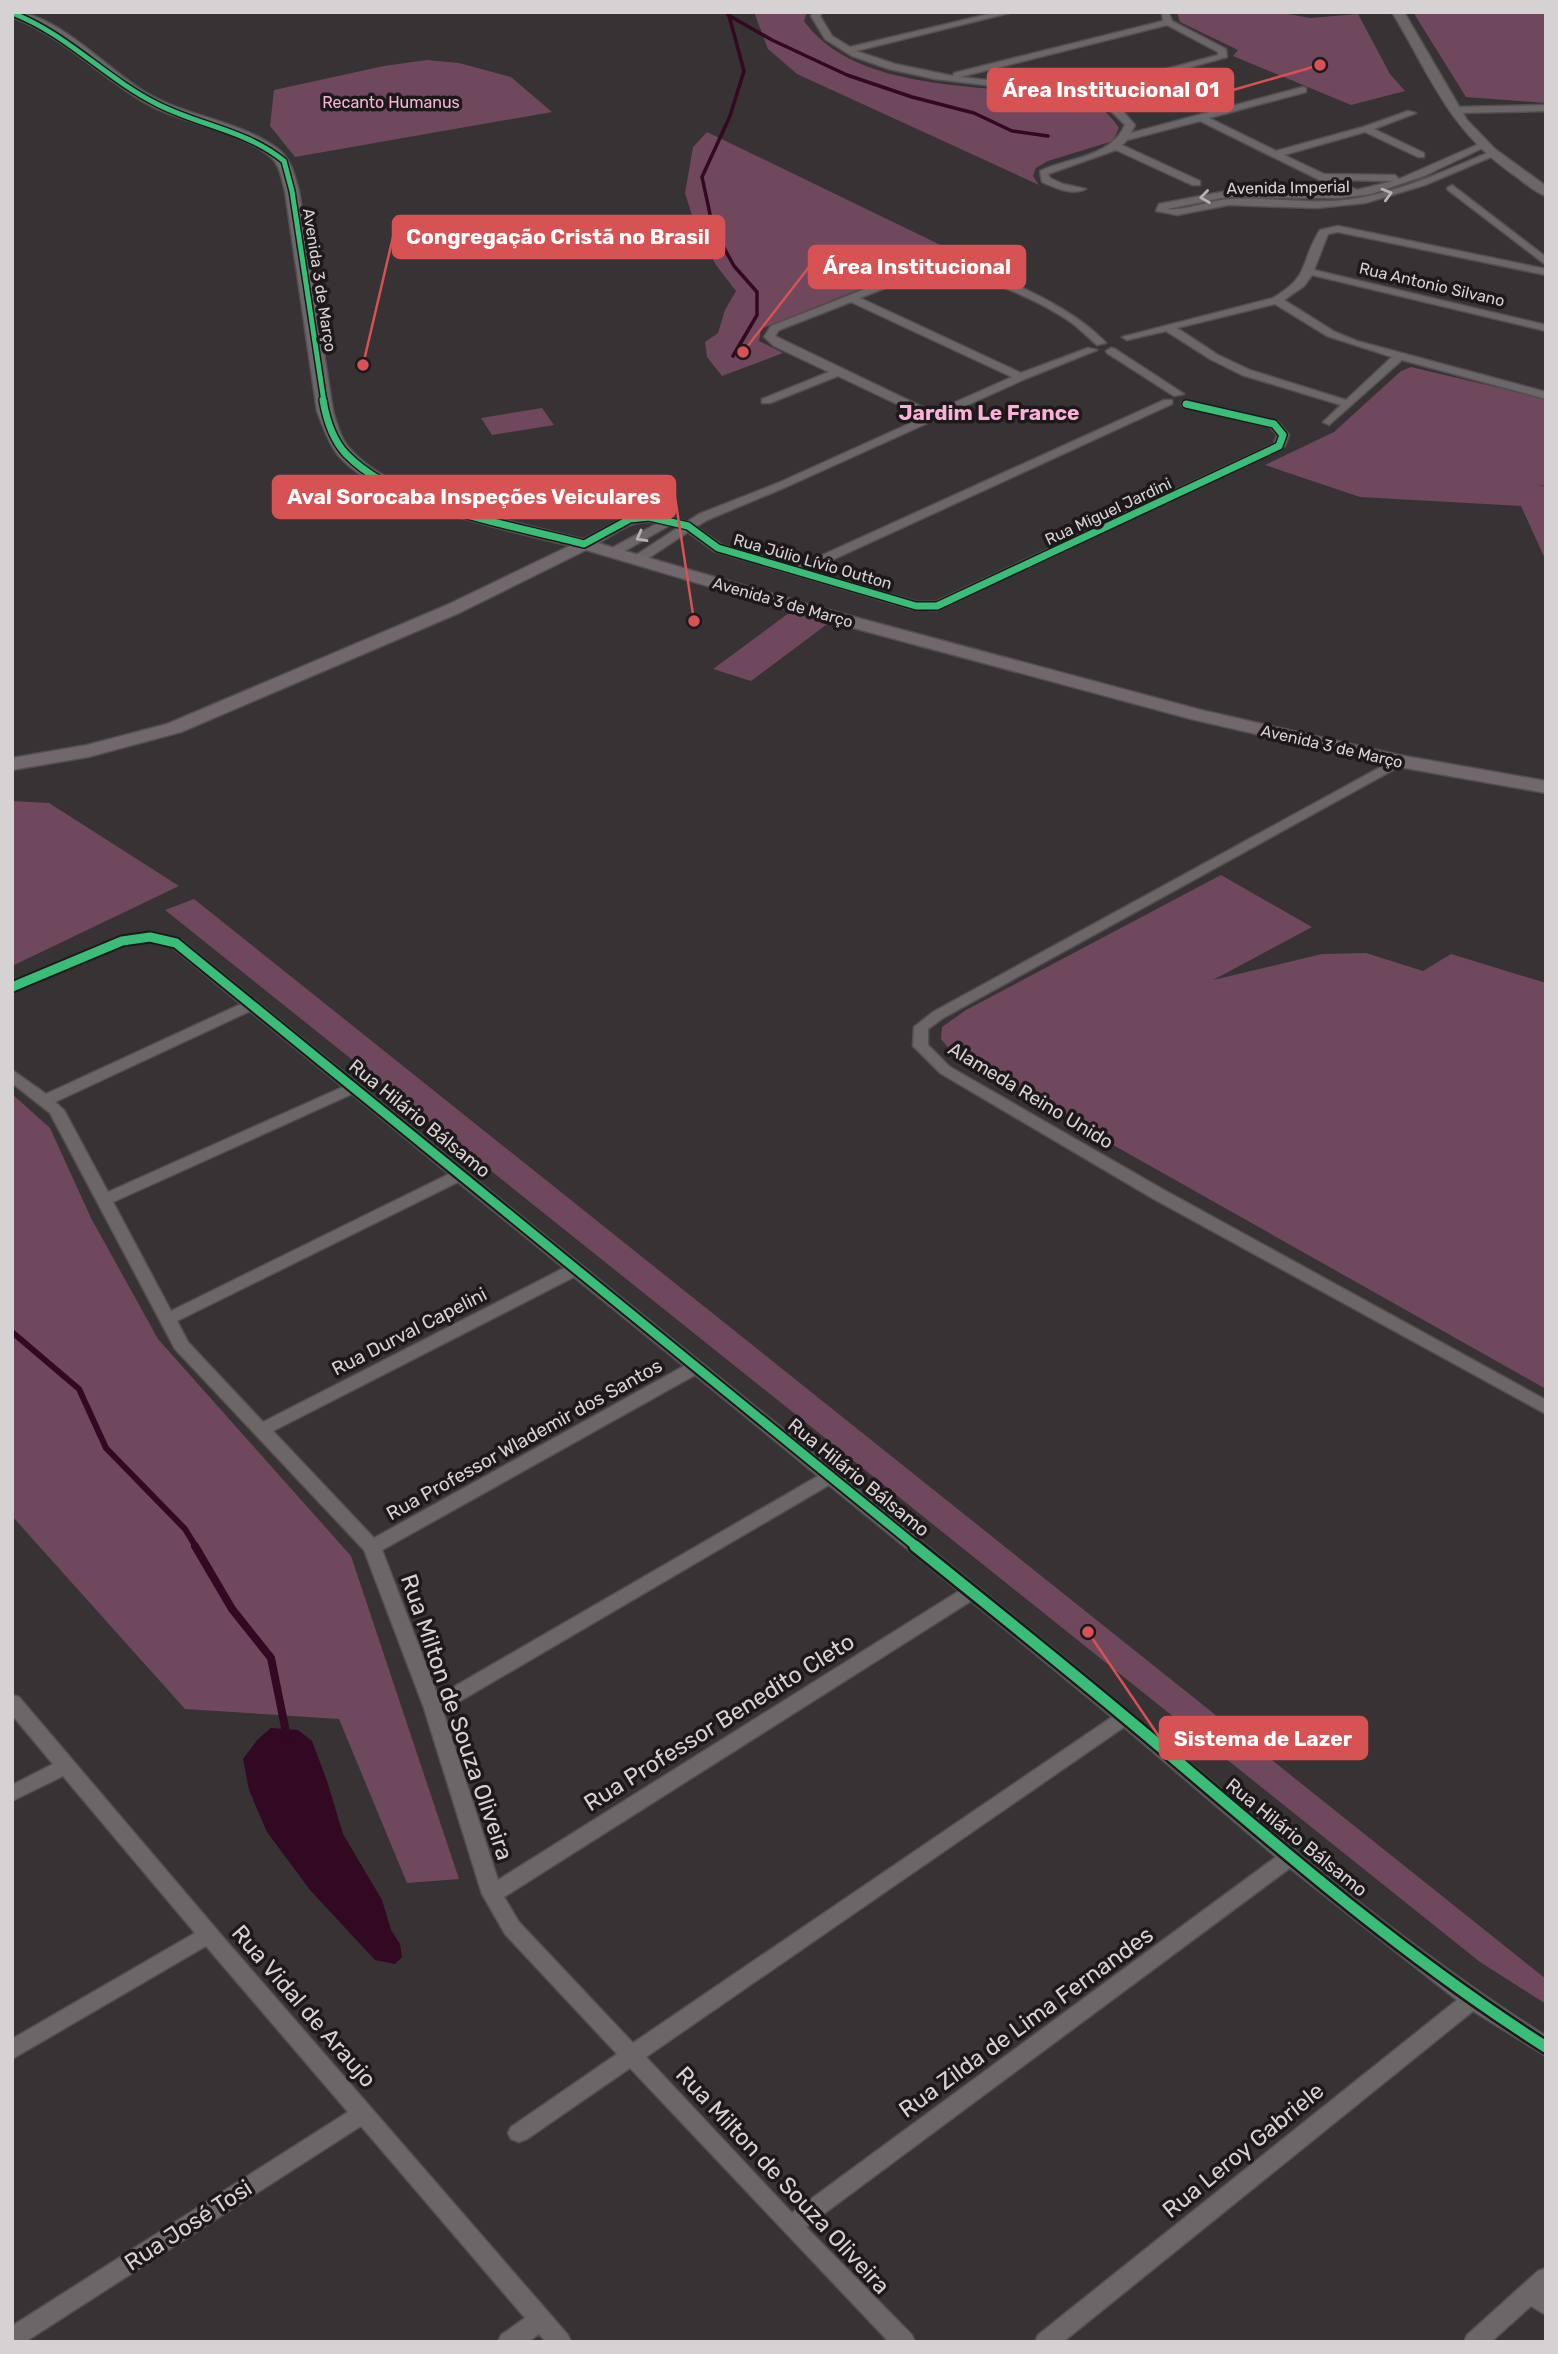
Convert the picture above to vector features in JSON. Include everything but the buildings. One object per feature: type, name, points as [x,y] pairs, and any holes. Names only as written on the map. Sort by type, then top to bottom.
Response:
[{"type":"main road","name":"Avenida 3 de Março","points":[[584,544],[1063,681],[1399,761],[1546,787]]},
{"type":"main road","points":[[12,764],[88,751],[174,728],[453,609],[584,544]]},
{"type":"street","points":[[848,50],[1009,12]]},
{"type":"street","points":[[1398,12],[1455,110],[1488,149],[1546,192]]},
{"type":"street","name":"Avenida 3 de Março","points":[[12,13],[48,30],[123,86],[160,106],[249,138],[284,161],[292,191],[325,411],[332,434],[345,453],[370,474],[415,497],[584,544]]},
{"type":"street","points":[[816,14],[817,26],[824,36],[848,50],[909,73],[1086,94],[1105,102],[1126,118],[1130,125],[1127,137],[1118,147],[1054,166],[1042,173],[1046,180],[1061,187],[1080,188]]},
{"type":"street","points":[[946,78],[1167,17],[1223,51],[1222,57],[1086,94]]},
{"type":"street","points":[[1127,137],[1303,90]]},
{"type":"street","points":[[1455,110],[1546,108]]},
{"type":"street","points":[[1275,154],[1366,129],[1411,113]]},
{"type":"street","points":[[1202,118],[1354,194]]},
{"type":"street","points":[[1130,125],[1162,128]]},
{"type":"street","points":[[1366,129],[1420,155]]},
{"type":"street","points":[[1118,147],[1196,183]]},
{"type":"street","name":"Avenida Imperial","points":[[1488,149],[1408,188],[1367,200],[1303,205],[1217,203],[1172,214],[1161,211],[1163,206],[1197,197],[1238,192],[1325,196],[1354,194],[1488,149]]},
{"type":"street","points":[[1324,177],[1406,178]]},
{"type":"street","points":[[1324,177],[1332,190],[1325,196]]},
{"type":"street","points":[[1452,188],[1546,262]]},
{"type":"street","points":[[1238,192],[1260,203]]},
{"type":"street","points":[[1128,337],[1278,300],[1297,290],[1311,272],[1314,246],[1324,232],[1338,229],[1546,272]]},
{"type":"street","points":[[1503,262],[1523,256],[1527,248]]},
{"type":"street","points":[[932,416],[778,344],[769,337],[775,328],[849,297],[934,265],[944,264],[958,266],[1075,321],[1096,346]]},
{"type":"street","name":"Rua Antonio Silvano","points":[[1311,272],[1546,328]]},
{"type":"street","points":[[849,297],[1021,377]]},
{"type":"street","points":[[1278,300],[1331,334],[1384,352],[1546,396]]},
{"type":"street","points":[[1168,327],[1215,358],[1245,371],[1283,386],[1349,404]]},
{"type":"street","points":[[637,560],[703,517],[782,485],[932,416],[1096,346],[1112,346],[1111,351],[1173,398],[797,571]]},
{"type":"street","points":[[1329,422],[1399,356]]},
{"type":"street","points":[[1399,356],[1546,389]]},
{"type":"street","points":[[765,401],[838,372]]},
{"type":"street","name":"Rua Miguel Jardini","points":[[937,606],[1279,446],[1283,435],[1274,424],[1186,404],[1173,398]]},
{"type":"street","points":[[584,544],[630,519],[649,517],[688,526]]},
{"type":"street","points":[[612,553],[669,521]]},
{"type":"street","name":"Rua Júlio Lívio Outton","points":[[688,526],[718,548],[916,606],[937,606]]},
{"type":"street","name":"Alameda Reino Unido","points":[[1399,761],[938,1015],[920,1027],[920,1046],[945,1070],[1158,1194],[1546,1408]]},
{"type":"street","name":"Rua Hilário Bálsamo","points":[[12,987],[122,941],[150,937],[176,943],[1125,1717],[1290,1857],[1472,2000],[1546,2047]]},
{"type":"street","points":[[46,1100],[251,1005]]},
{"type":"street","name":"Rua Milton de Souza Oliveira","points":[[12,1075],[56,1110],[181,1345],[372,1547],[433,1708],[492,1894],[512,1928],[791,2226],[904,2342]]},
{"type":"street","points":[[104,1200],[355,1087]]},
{"type":"street","points":[[166,1320],[461,1174]]},
{"type":"street","name":"Rua Durval Capelini","points":[[263,1429],[574,1270]]},
{"type":"street","name":"Rua Professor Wlademir dos Santos","points":[[372,1547],[696,1367]]},
{"type":"street","points":[[433,1708],[831,1476]]},
{"type":"street","name":"Rua Professor Benedito Cleto","points":[[492,1894],[972,1592]]},
{"type":"street","name":"Rua Vidal de Araujo","points":[[12,1702],[271,2010],[364,2113],[560,2342]]},
{"type":"street","points":[[519,2133],[634,2057],[1125,1717]]},
{"type":"street","points":[[12,1794],[65,1766]]},
{"type":"street","name":"Rua Zilda de Lima Fernandes","points":[[791,2226],[1290,1857]]},
{"type":"street","points":[[12,2050],[209,1934]]},
{"type":"street","name":"Rua Leroy Gabriele","points":[[1046,2342],[1472,2000]]},
{"type":"street","name":"Rua José Tosi","points":[[12,2338],[364,2113]]},
{"type":"street","points":[[1475,2342],[1541,2292]]},
{"type":"street","points":[[509,2342],[541,2320]]},
{"type":"green space","points":[[754,12],[807,12],[804,21],[828,45],[858,63],[893,75],[1079,99],[1102,109],[1119,128],[1113,141],[1048,161],[1036,168],[1033,176],[1039,185],[797,74],[768,49]]},
{"type":"green space","points":[[1177,12],[1277,12],[1310,18],[1358,14],[1390,74],[1405,91],[1351,105],[1233,56],[1238,50],[1180,22]]},
{"type":"green space","points":[[1413,12],[1546,12],[1546,103],[1466,97]]},
{"type":"green space","name":"Recanto Humanus","points":[[427,60],[459,63],[511,77],[552,112],[295,157],[270,126],[274,90],[384,66]]},
{"type":"green space","points":[[707,132],[986,267],[953,261],[927,262],[761,329],[759,341],[783,353],[722,376],[707,357],[705,342],[718,333],[725,310],[736,291],[716,265],[695,225],[685,193],[693,147]]},
{"type":"green space","points":[[1411,367],[1546,399],[1546,486],[1535,484],[1546,487],[1546,561],[1521,506],[1360,497],[1265,465],[1334,432],[1401,371]]},
{"type":"green space","points":[[542,408],[554,425],[492,435],[481,418]]},
{"type":"green space","points":[[793,610],[830,622],[751,681],[713,669]]},
{"type":"green space","points":[[12,801],[49,803],[179,886],[12,966]]},
{"type":"green space","points":[[1221,875],[1312,927],[1213,980],[1322,954],[1366,953],[1423,971],[1451,954],[1546,983],[1546,1389],[955,1056],[941,1039],[942,1027],[966,1010]]},
{"type":"green space","points":[[194,899],[1546,1979],[1546,2004],[1480,1962],[165,910]]},
{"type":"green space","points":[[12,1094],[50,1128],[91,1218],[158,1339],[351,1556],[459,1879],[407,1883],[339,1719],[185,1709],[12,1516]]},
{"type":"shaded area","points":[[271,1728],[298,1730],[312,1741],[343,1834],[382,1900],[391,1930],[400,1944],[402,1957],[395,1964],[375,1960],[310,1890],[267,1832],[249,1790],[243,1759],[258,1739]]},
{"type":"waterway","points":[[729,16],[772,40],[847,75],[912,97],[974,113],[1012,131],[1048,136]]},
{"type":"waterway","points":[[729,16],[744,71],[730,116],[702,177],[713,228],[734,266],[757,292],[757,315],[733,356]]},
{"type":"waterway","points":[[12,1332],[79,1389],[106,1448],[185,1529],[196,1547]]},
{"type":"waterway","points":[[195,1546],[232,1609],[271,1658],[287,1737]]},
{"type":"cycle path","points":[[12,13],[51,30],[139,94],[157,104],[256,141],[284,161],[292,191],[325,411],[336,439],[346,454],[367,472],[394,487],[458,511],[584,544],[630,519],[649,517],[688,526],[718,548],[916,606],[937,606],[1279,446],[1283,435],[1274,424],[1186,404]]},
{"type":"cycle path","points":[[12,987],[122,941],[150,937],[176,943],[1125,1717],[1290,1857],[1472,2000],[1546,2047]]},
{"type":"place","name":"Área Institucional 01","points":[[1320,65]]},
{"type":"place","name":"Área Institucional","points":[[743,352]]},
{"type":"place","name":"Congregação Cristã no Brasil","points":[[363,365]]},
{"type":"place","name":"Aval Sorocaba Inspeções Veiculares","points":[[694,621]]},
{"type":"place","name":"Sistema de Lazer","points":[[1088,1632]]},
{"type":"district","name":"Jardim Le France","points":[[989,413]]}]
